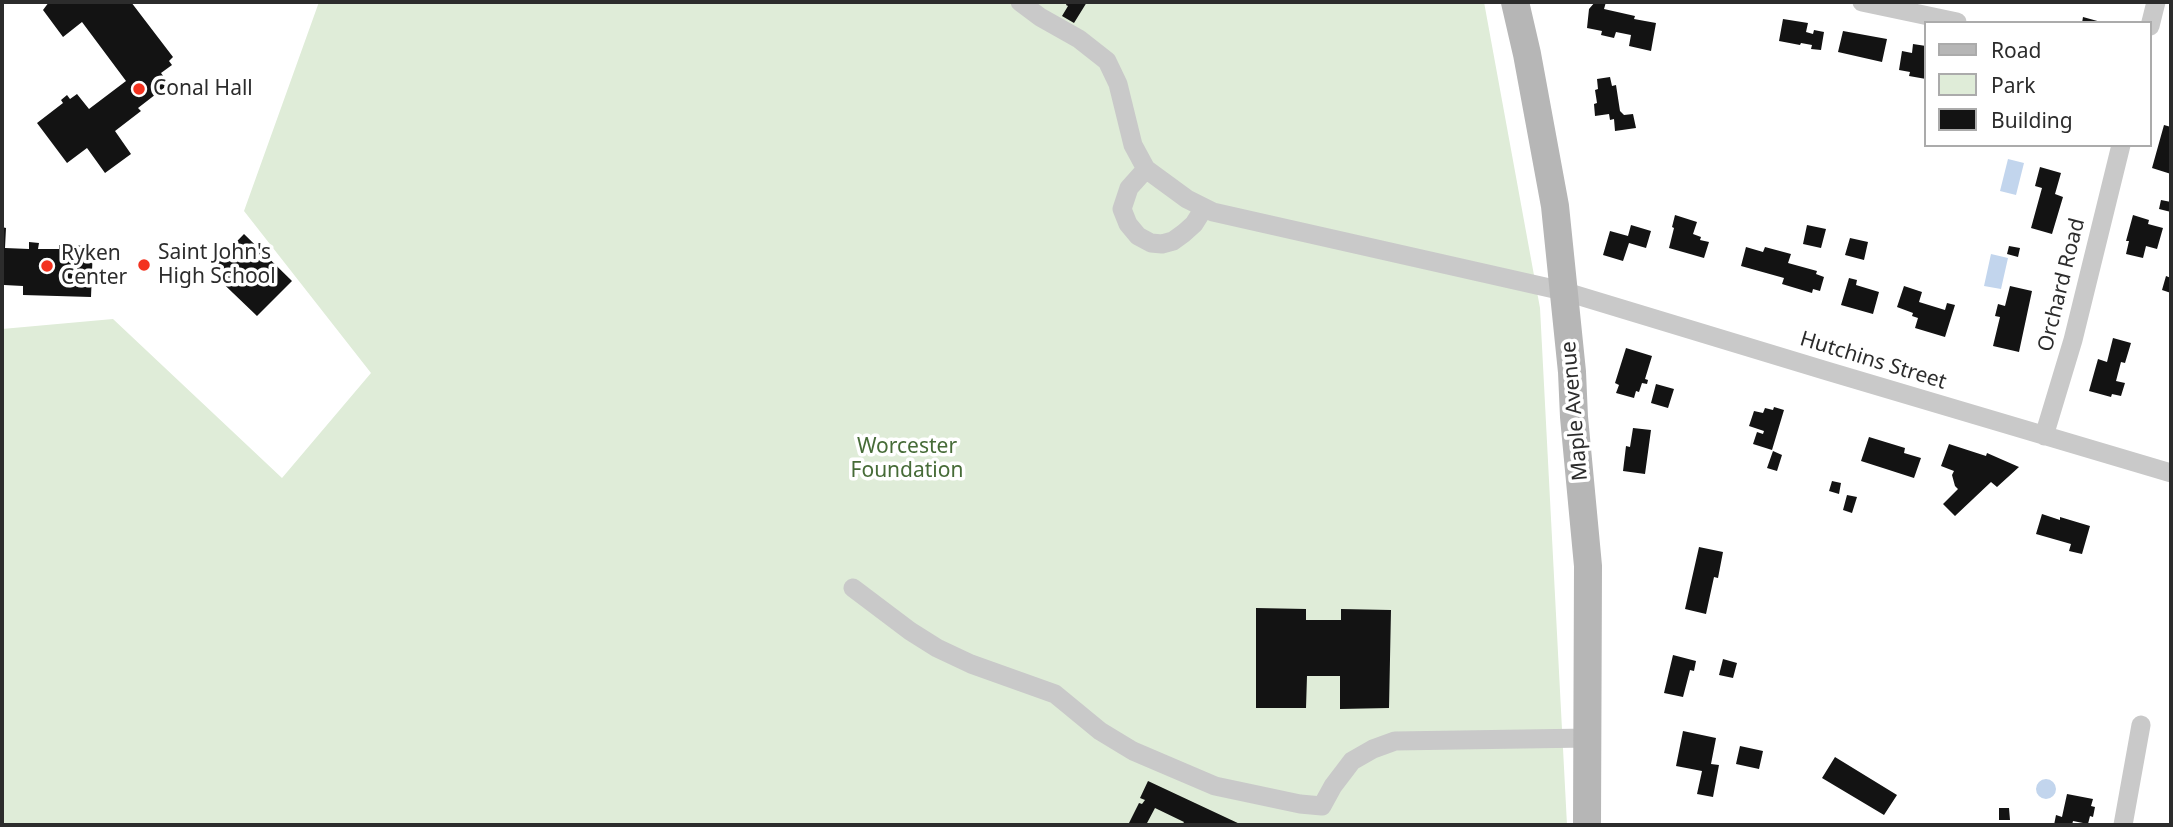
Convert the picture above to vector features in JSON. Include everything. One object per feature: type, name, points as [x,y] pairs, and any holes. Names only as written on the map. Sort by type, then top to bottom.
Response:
[{"type":"main road","name":"Maple Avenue","points":[[1515,2],[1552,183],[1588,566],[1587,825]]},
{"type":"street","points":[[1009,2],[1025,6],[1079,39],[1107,61],[1118,84],[1133,145],[1146,169],[1129,188],[1122,209],[1128,224],[1142,239],[1156,244],[1173,241],[1194,224],[1205,208]]},
{"type":"street","points":[[1862,2],[1952,21]]},
{"type":"street","points":[[2151,21],[2156,2]]},
{"type":"street","name":"Orchard Road","points":[[2043,436],[2073,340],[2121,147]]},
{"type":"street","name":"Hutchins Street","points":[[1146,169],[1181,195],[1225,215],[1316,233],[1563,291],[2171,473]]},
{"type":"street","points":[[853,588],[937,648],[971,664],[1055,694],[1100,731],[1133,751],[1215,786],[1322,806]]},
{"type":"street","points":[[2123,825],[2141,725]]},
{"type":"street","points":[[1314,825],[1333,786],[1352,761],[1373,748],[1395,741],[1588,738]]},
{"type":"green space","name":"Worcester Foundation","points":[[319,2],[1484,2],[1540,308],[1567,825],[2,825],[2,329],[113,319],[282,478],[371,373],[244,211]]},
{"type":"water","points":[[2008,159],[2024,163],[2016,195],[2000,191]]},
{"type":"water","points":[[1991,254],[2008,258],[2001,289],[1984,286]]},
{"type":"water","points":[[2042,779],[2050,779],[2056,789],[2050,799],[2042,799],[2036,793],[2036,785]]},
{"type":"building","name":"Conal Hall","points":[[49,2],[131,2],[173,57],[169,61],[172,65],[161,73],[169,84],[138,108],[141,111],[115,131],[131,154],[105,173],[87,148],[67,163],[37,123],[63,103],[61,100],[67,95],[70,99],[77,94],[89,109],[126,81],[82,22],[63,37],[43,10]]},
{"type":"building","points":[[1067,2],[1087,2],[1074,23],[1062,16],[1068,6]]},
{"type":"building","points":[[1595,2],[1606,2],[1604,9],[1656,23],[1651,51],[1629,46],[1631,35],[1616,32],[1614,38],[1601,35],[1602,31],[1587,28],[1589,9]]},
{"type":"building","points":[[1783,19],[1808,23],[1806,32],[1824,32],[1821,50],[1811,49],[1812,45],[1779,41]]},
{"type":"building","points":[[1843,31],[1887,39],[1882,62],[1838,52]]},
{"type":"building","points":[[1913,44],[1924,46],[1924,79],[1909,76],[1910,72],[1899,70],[1902,51],[1912,53]]},
{"type":"building","points":[[1610,77],[1612,86],[1616,85],[1620,111],[1624,115],[1633,114],[1636,128],[1615,131],[1614,119],[1610,120],[1609,114],[1595,116],[1597,79]]},
{"type":"building","points":[[2164,125],[2171,127],[2171,174],[2152,168]]},
{"type":"building","points":[[2040,167],[2061,173],[2055,194],[2063,197],[2052,234],[2031,228],[2042,188],[2035,186]]},
{"type":"building","points":[[2161,200],[2171,202],[2171,212],[2159,209]]},
{"type":"building","points":[[1675,215],[1697,222],[1693,234],[1701,237],[1700,240],[1709,242],[1704,258],[1669,248]]},
{"type":"building","points":[[2133,215],[2149,220],[2148,224],[2163,228],[2157,249],[2146,246],[2143,258],[2126,254],[2129,241],[2126,241]]},
{"type":"building","points":[[1631,225],[1651,231],[1646,248],[1629,243],[1623,261],[1603,255],[1610,231],[1628,236]]},
{"type":"building","points":[[1807,225],[1826,229],[1821,248],[1803,244]]},
{"type":"building","name":"Ryken Center","points":[[2,227],[6,228],[5,248],[29,249],[29,242],[39,243],[38,249],[59,249],[59,245],[93,246],[91,297],[23,295],[23,286],[4,285]]},
{"type":"building","points":[[244,234],[292,281],[257,316],[209,270]]},
{"type":"building","points":[[1850,238],[1868,242],[1864,260],[1845,255]]},
{"type":"building","points":[[2009,246],[2020,248],[2018,257],[2007,254]]},
{"type":"building","points":[[1746,247],[1763,252],[1765,247],[1791,254],[1788,263],[1817,271],[1816,274],[1824,277],[1820,291],[1813,289],[1812,293],[1782,284],[1784,278],[1741,266]]},
{"type":"building","points":[[2166,276],[2171,278],[2171,293],[2162,290]]},
{"type":"building","points":[[1849,278],[1857,280],[1856,285],[1879,292],[1873,314],[1841,305]]},
{"type":"building","points":[[1904,286],[1922,292],[1919,302],[1945,310],[1947,303],[1955,305],[1945,337],[1915,328],[1918,318],[1912,316],[1913,313],[1897,307]]},
{"type":"building","points":[[2010,286],[2032,291],[2019,352],[1993,346],[2000,317],[1995,316],[1998,304],[2005,306]]},
{"type":"building","points":[[2113,338],[2131,343],[2125,363],[2121,362],[2116,381],[2125,383],[2121,396],[2112,394],[2111,397],[2089,391],[2098,359],[2107,362]]},
{"type":"building","points":[[1626,348],[1652,356],[1645,379],[1648,380],[1647,384],[1642,383],[1634,398],[1616,393],[1619,385],[1615,383]]},
{"type":"building","points":[[1656,384],[1674,389],[1668,408],[1651,403]]},
{"type":"building","points":[[1774,407],[1784,410],[1772,450],[1753,444],[1757,432],[1763,434],[1764,431],[1749,426],[1754,411],[1763,413],[1765,408],[1773,410]]},
{"type":"building","points":[[1633,428],[1651,430],[1645,474],[1623,471],[1626,446],[1630,447]]},
{"type":"building","points":[[1869,437],[1905,448],[1904,453],[1921,458],[1914,478],[1861,461]]},
{"type":"building","points":[[1949,444],[1986,456],[1987,453],[2019,467],[1997,487],[1991,482],[1955,516],[1943,504],[1958,489],[1952,475],[1954,471],[1941,466]]},
{"type":"building","points":[[1773,451],[1782,455],[1777,471],[1767,468]]},
{"type":"building","points":[[1832,481],[1841,483],[1839,494],[1829,491]]},
{"type":"building","points":[[1847,495],[1857,497],[1852,513],[1843,510]]},
{"type":"building","points":[[2042,514],[2090,526],[2082,554],[2069,551],[2071,544],[2036,534]]},
{"type":"building","points":[[1699,547],[1723,552],[1706,614],[1685,609]]},
{"type":"building","points":[[1256,608],[1306,609],[1306,620],[1341,620],[1341,609],[1391,610],[1389,708],[1340,709],[1340,676],[1307,676],[1306,708],[1256,708]]},
{"type":"building","points":[[1673,655],[1696,661],[1694,671],[1690,670],[1683,697],[1664,693]]},
{"type":"building","points":[[1723,659],[1737,663],[1733,678],[1719,675]]},
{"type":"building","points":[[1683,731],[1716,738],[1711,764],[1719,765],[1713,797],[1697,794],[1702,771],[1676,766]]},
{"type":"building","points":[[1740,746],[1763,751],[1759,769],[1736,764]]},
{"type":"building","points":[[1835,757],[1897,795],[1884,815],[1822,778]]},
{"type":"building","points":[[1148,781],[1242,825],[1182,825],[1184,822],[1155,808],[1146,825],[1128,825],[1139,803],[1142,804],[1145,800],[1140,798]]},
{"type":"building","points":[[2067,794],[2093,799],[2093,817],[2090,816],[2088,824],[2073,821],[2072,825],[2054,825],[2056,815],[2062,817]]},
{"type":"building","points":[[1999,808],[2009,808],[2010,820],[1999,820]]},
{"type":"place","name":"Conal Hall","points":[[139,89]]},
{"type":"place","name":"Saint John's High School","points":[[144,265]]},
{"type":"place","name":"Ryken Center","points":[[47,266]]}]
